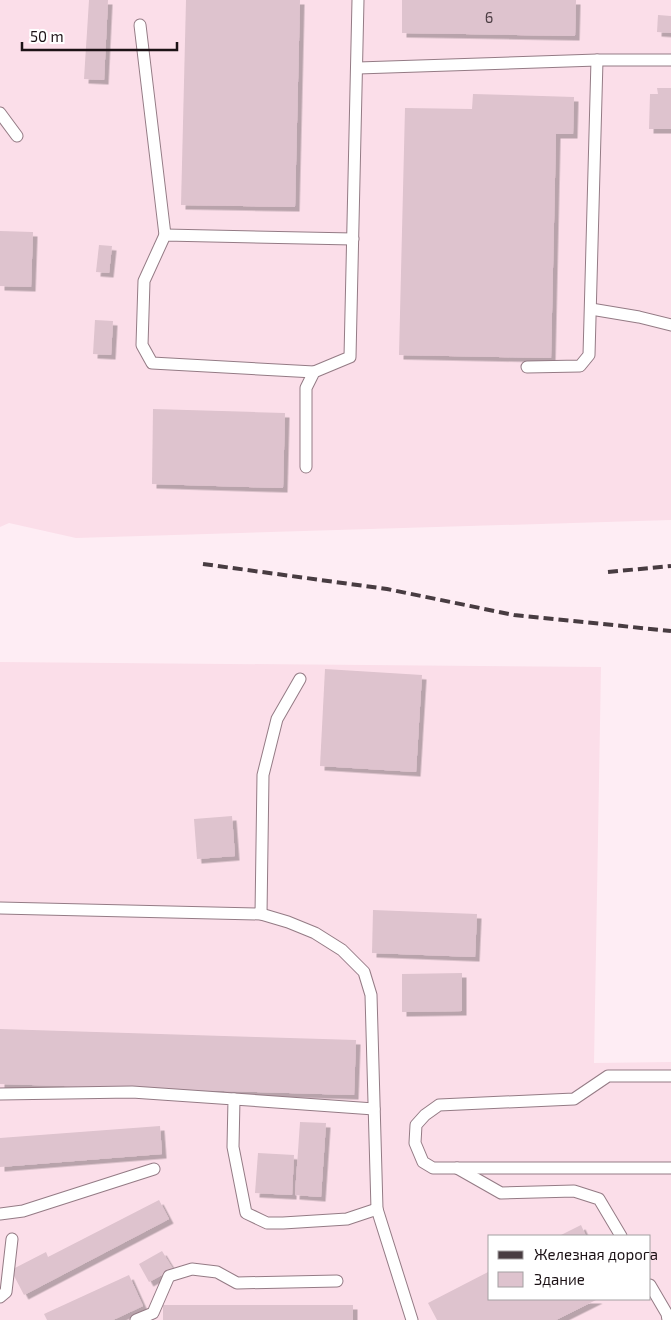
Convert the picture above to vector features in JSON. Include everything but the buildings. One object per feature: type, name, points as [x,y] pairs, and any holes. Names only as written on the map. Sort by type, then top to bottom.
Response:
[{"type":"lane","points":[[140,25],[165,235],[144,281],[142,345],[152,363],[314,372],[350,357],[358,68],[358,0]]},
{"type":"lane","points":[[358,68],[597,60],[671,60]]},
{"type":"lane","points":[[527,367],[580,366],[589,355],[597,60]]},
{"type":"lane","points":[[0,113],[17,136]]},
{"type":"lane","points":[[165,235],[353,239]]},
{"type":"lane","points":[[591,309],[639,317],[671,325]]},
{"type":"lane","points":[[306,467],[306,388],[314,372]]},
{"type":"lane","points":[[261,914],[263,775],[277,719],[300,679]]},
{"type":"lane","points":[[0,908],[261,914],[315,933],[342,950],[364,972],[371,995],[377,1209],[412,1320]]},
{"type":"lane","points":[[671,1076],[608,1076],[574,1099],[439,1105],[425,1115],[416,1125],[415,1142],[422,1162],[433,1168],[671,1168]]},
{"type":"lane","points":[[0,1094],[132,1092],[374,1110]]},
{"type":"lane","points":[[234,1099],[233,1147],[246,1213],[267,1223],[275,1223],[346,1219],[377,1209]]},
{"type":"lane","points":[[456,1168],[501,1193],[574,1191],[599,1199],[620,1235]]},
{"type":"lane","points":[[0,1214],[23,1211],[154,1169]]},
{"type":"lane","points":[[0,1297],[6,1292],[12,1239]]},
{"type":"lane","points":[[136,1320],[153,1313],[169,1276],[192,1269],[217,1272],[237,1283],[337,1281]]},
{"type":"lane","points":[[651,1287],[667,1314],[668,1320]]},
{"type":"shaded area","points":[[0,0],[671,0],[671,520],[76,538],[9,523],[0,527]]},
{"type":"shaded area","points":[[0,662],[601,667],[594,1063],[671,1062],[671,1320],[0,1320]]},
{"type":"railway","points":[[203,564],[387,589],[514,615],[671,631]]},
{"type":"railway","points":[[608,572],[671,566]]}]
